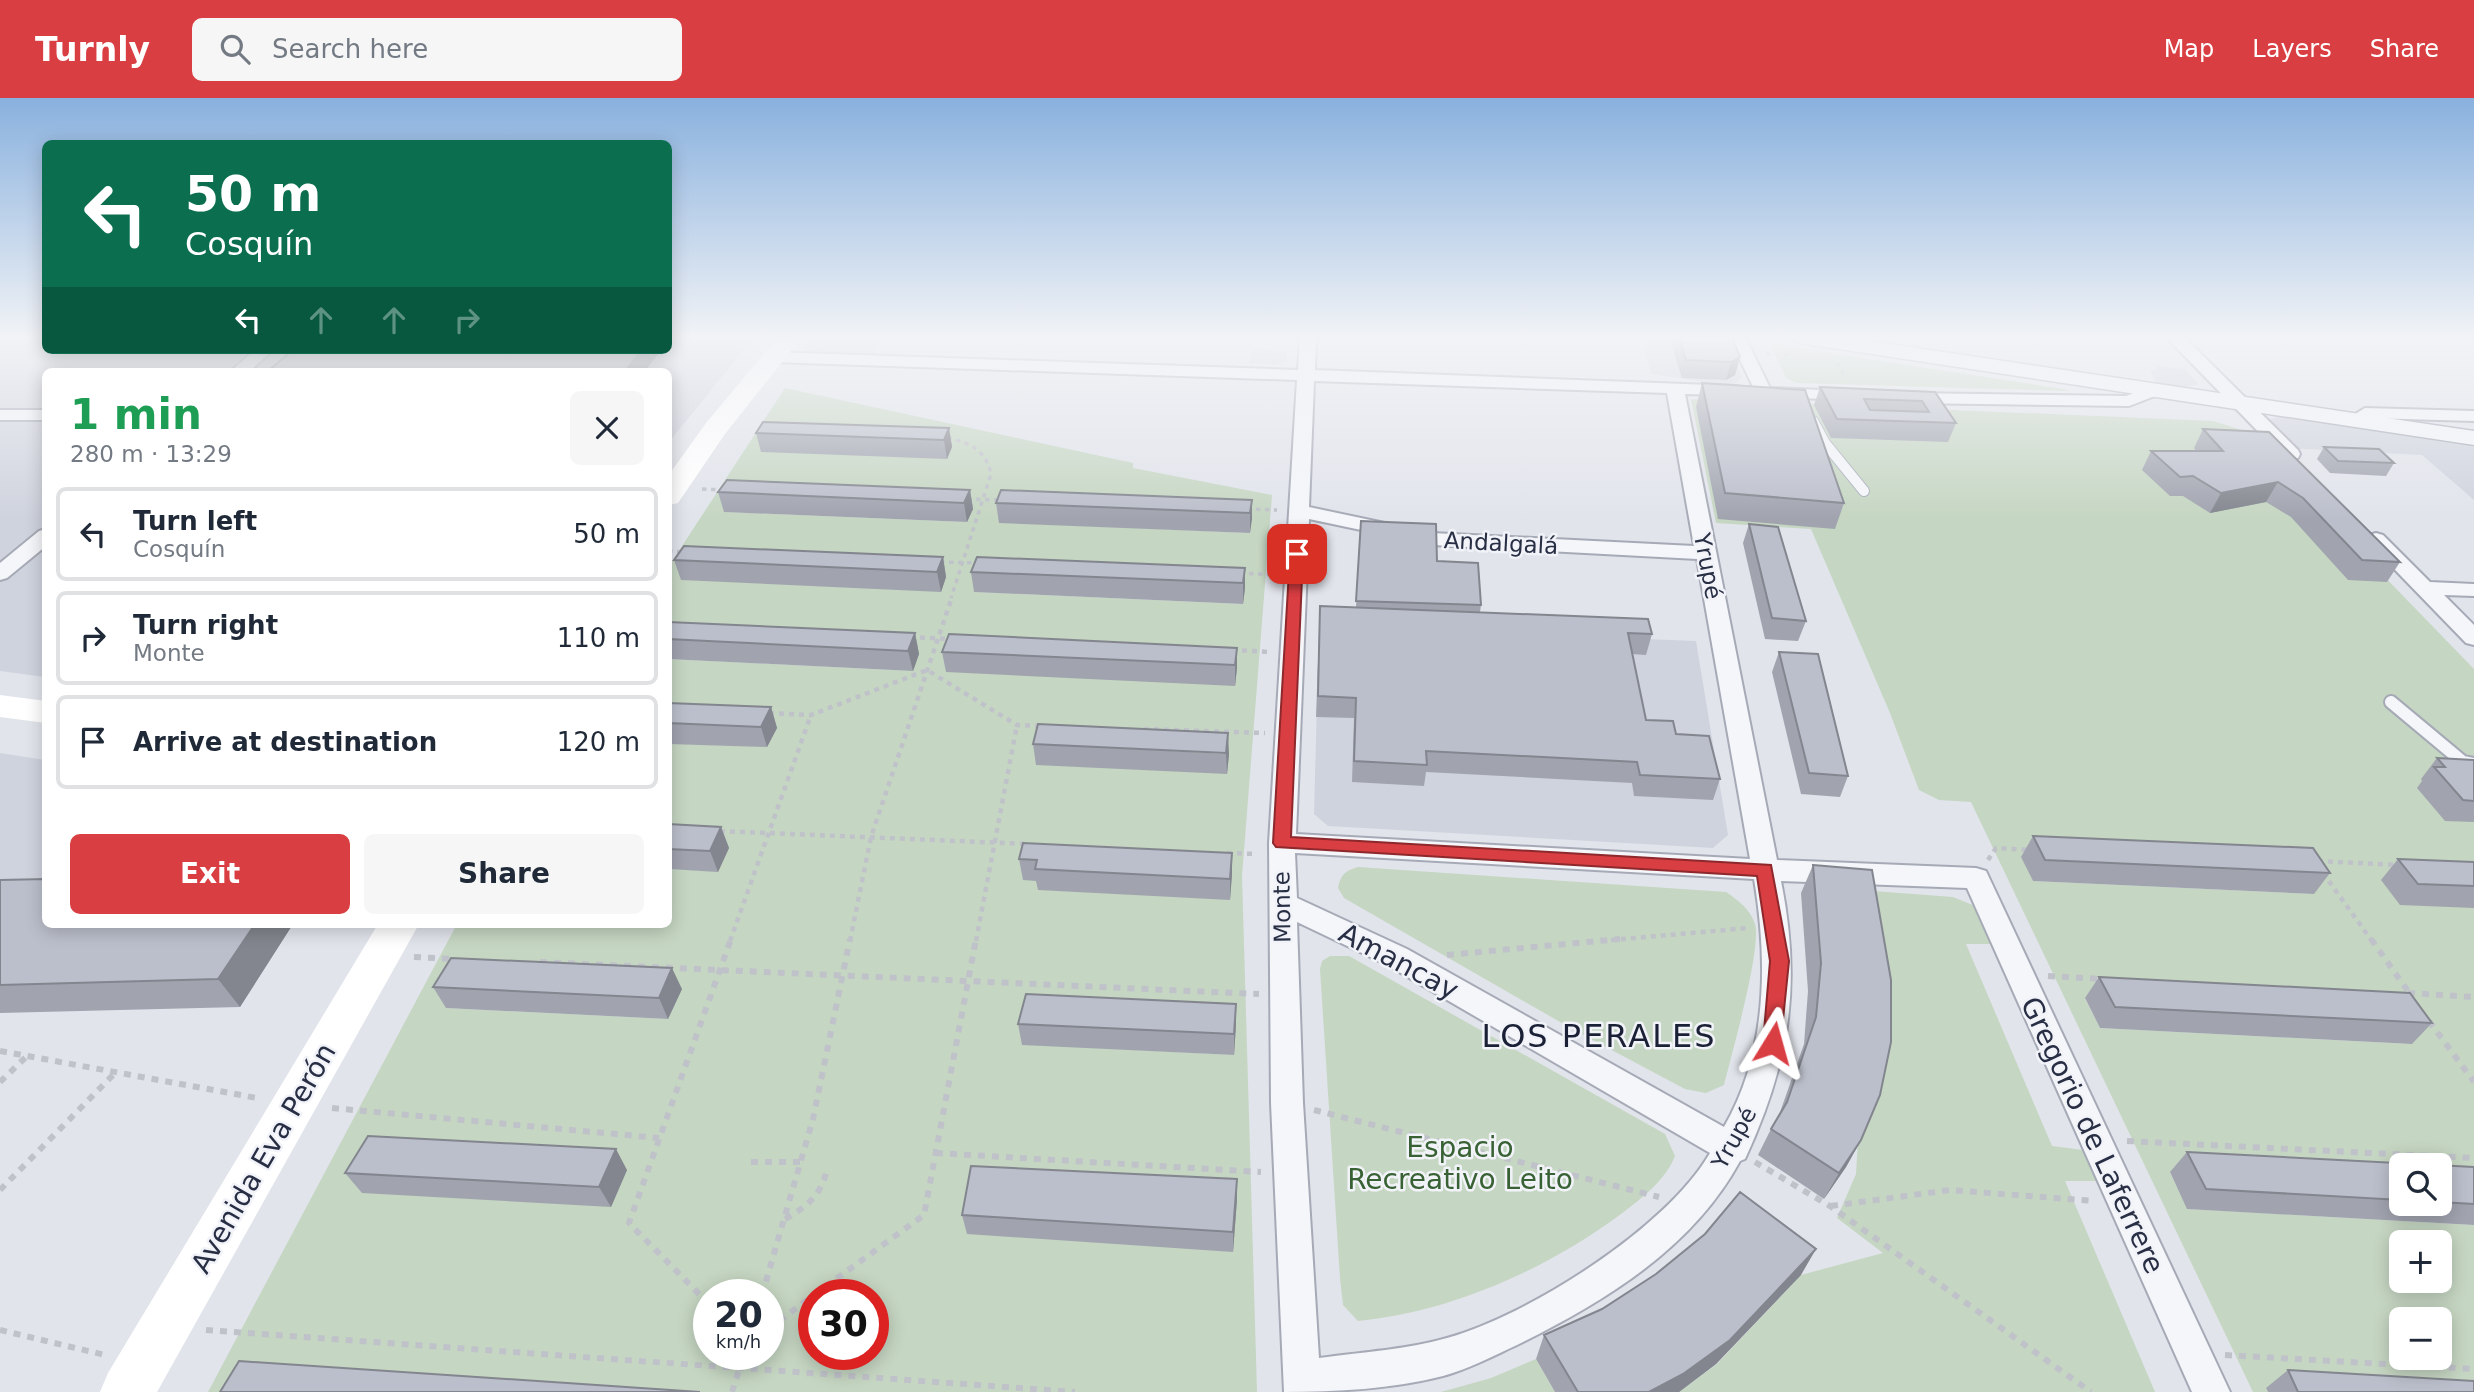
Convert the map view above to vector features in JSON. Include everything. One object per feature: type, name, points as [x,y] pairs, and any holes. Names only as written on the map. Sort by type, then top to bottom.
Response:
[{"type":"main road","points":[[672,492],[715,429],[741,397]]},
{"type":"main road","points":[[0,705],[42,711]]},
{"type":"main road","name":"Avenida Eva Perón","points":[[145,1361],[390,940]]},
{"type":"street","name":"Monte","points":[[1302,1386],[1287,1103],[1282,849],[1286,733],[1307,397]]},
{"type":"street","name":"Yrupé","points":[[1302,1386],[1449,1356],[1570,1302],[1633,1259],[1690,1205],[1733,1149],[1764,1078],[1773,1043],[1779,1001],[1776,926],[1677,397]]},
{"type":"street","points":[[1782,397],[1805,405],[1870,397]]},
{"type":"street","points":[[1898,397],[2129,401],[2137,397]]},
{"type":"street","points":[[2185,397],[2474,438]]},
{"type":"street","points":[[2234,397],[2309,473]]},
{"type":"street","points":[[2353,421],[2365,413],[2474,416]]},
{"type":"street","points":[[0,415],[42,415]]},
{"type":"street","name":"Andalgalá","points":[[1299,511],[1432,539],[1706,553]]},
{"type":"street","points":[[2357,521],[2474,638]]},
{"type":"street","points":[[0,574],[42,538]]},
{"type":"street","points":[[2425,588],[2474,590]]},
{"type":"street","points":[[1282,849],[1976,878]]},
{"type":"street","name":"Gregorio de Laferrere","points":[[1976,878],[2211,1392]]},
{"type":"street","name":"Amancay","points":[[1282,903],[1318,917],[1397,957],[1733,1149]]},
{"type":"lane","points":[[1805,405],[1825,443],[1864,491]]},
{"type":"lane","points":[[2391,702],[2463,762],[2474,764]]},
{"type":"path","points":[[767,1279],[813,1119],[871,837],[992,472],[990,462],[971,444],[942,437]]},
{"type":"path","points":[[672,492],[729,490]]},
{"type":"path","points":[[958,498],[1012,500]]},
{"type":"path","points":[[1244,509],[1299,511]]},
{"type":"path","points":[[672,551],[695,552]]},
{"type":"path","points":[[937,562],[991,564]]},
{"type":"path","points":[[1226,573],[1296,575]]},
{"type":"path","points":[[897,637],[965,639]]},
{"type":"path","points":[[1223,650],[1291,653]]},
{"type":"path","points":[[759,713],[811,715],[927,670]]},
{"type":"path","points":[[927,670],[1017,725],[1044,726]]},
{"type":"path","points":[[693,1288],[629,1223],[811,715]]},
{"type":"path","points":[[836,1279],[925,1215],[1017,725]]},
{"type":"path","points":[[1138,729],[1286,733]]},
{"type":"path","points":[[706,830],[1035,844]]},
{"type":"path","points":[[1976,878],[1996,848],[2038,850]]},
{"type":"path","points":[[1213,852],[1282,849]]},
{"type":"path","points":[[2404,865],[2315,861],[2418,1004]]},
{"type":"path","points":[[1397,957],[1776,926]]},
{"type":"path","points":[[390,940],[463,959]]},
{"type":"path","points":[[530,962],[1284,996]]},
{"type":"path","points":[[2019,975],[2117,979]]},
{"type":"path","points":[[2396,993],[2474,997]]},
{"type":"path","points":[[2426,1016],[2474,1082]]},
{"type":"path","points":[[0,1051],[295,1104],[659,1138]]},
{"type":"path","points":[[0,1082],[27,1056]]},
{"type":"path","points":[[0,1190],[115,1073]]},
{"type":"path","points":[[1287,1103],[1690,1205]]},
{"type":"path","points":[[2095,1139],[2474,1158]]},
{"type":"path","points":[[1733,1149],[1830,1206],[2091,1392]]},
{"type":"path","points":[[936,1153],[1290,1173]]},
{"type":"path","points":[[751,1162],[800,1162]]},
{"type":"path","points":[[784,1220],[807,1208],[821,1192],[827,1169]]},
{"type":"path","points":[[1830,1206],[1950,1190],[2126,1203]]},
{"type":"path","points":[[0,1330],[145,1361],[693,1368]]},
{"type":"path","points":[[2193,1354],[2474,1369]]},
{"type":"path","points":[[732,1392],[740,1370]]},
{"type":"path","points":[[755,1370],[1075,1392]]},
{"type":"shaded area","points":[[0,397],[42,397],[42,677],[0,671]]},
{"type":"shaded area","points":[[672,397],[705,397],[672,438]]},
{"type":"shaded area","points":[[2282,416],[2474,447],[2474,500],[2422,455],[2287,448],[2263,421]]},
{"type":"shaded area","points":[[1319,626],[1696,641],[1728,835],[1713,848],[1328,826],[1314,814]]},
{"type":"shaded area","points":[[0,753],[42,760],[42,897],[0,897]]},
{"type":"green space","points":[[779,397],[829,397],[1133,463],[1133,468],[1272,495],[1242,876],[1257,1392],[208,1392],[455,928],[672,928],[672,869],[718,871],[728,848],[672,845],[672,659],[913,671],[672,642],[672,561]],"holes":[[[972,509],[967,522],[725,512]],[[1251,519],[1250,533],[999,522]],[[1244,588],[1243,604],[975,592]],[[681,990],[668,1019],[447,1008]],[[1236,1024],[1233,1055],[1022,1044]]]},
{"type":"green space","points":[[1691,399],[2213,421],[2242,430],[2474,669],[2474,1188],[2452,1174],[2452,1153],[2389,1153],[2389,1167],[2170,1173],[2188,1209],[2474,1225],[2474,1392],[2266,1389],[2268,1392],[2253,1392],[1971,802],[1939,800],[1919,790],[1890,713],[1811,529],[1716,523]],"holes":[[[2022,858],[2313,894],[2033,881]],[[2085,999],[2411,1044],[2100,1028]]]},
{"type":"green space","points":[[1358,867],[1726,892],[1750,914],[1755,924],[1756,936],[1745,1003],[1724,1085],[1706,1093],[1685,1089],[1574,1030],[1344,898],[1338,888],[1342,876]]},
{"type":"green space","points":[[1873,891],[1953,897],[1975,906],[1991,944],[1966,944],[2052,1146],[2083,1150],[2097,1181],[2065,1181],[2155,1392],[1679,1392],[1717,1364],[1801,1275],[1883,1253],[1837,1218],[1856,1174]]},
{"type":"green space","name":"Espacio Recreativo Leito","points":[[1330,956],[1349,956],[1665,1134],[1675,1156],[1671,1165],[1652,1188],[1621,1214],[1562,1253],[1530,1270],[1463,1298],[1393,1316],[1358,1321],[1343,1305],[1340,1278],[1320,969],[1322,961]]},
{"type":"green space","points":[[1536,1359],[1555,1392],[1441,1392],[1491,1378]]},
{"type":"building","points":[[1705,397],[1808,397],[1844,503],[1725,493]]},
{"type":"building","points":[[1826,397],[1939,397],[1956,423],[1837,419]],"holes":[[[1864,399],[1922,401],[1929,412],[1870,410]]]},
{"type":"building","points":[[763,422],[949,428],[944,440],[756,433]]},
{"type":"building","points":[[2203,429],[2269,432],[2400,562],[2362,560],[2303,498],[2278,482],[2221,493],[2193,476],[2180,477],[2151,451],[2223,451]]},
{"type":"building","points":[[2324,447],[2379,449],[2394,463],[2338,461]]},
{"type":"building","points":[[727,480],[970,490],[964,503],[718,492]]},
{"type":"building","points":[[1001,490],[1252,500],[1250,513],[996,503]]},
{"type":"building","points":[[1361,521],[1436,524],[1437,561],[1478,563],[1481,605],[1356,601]]},
{"type":"building","points":[[1749,524],[1778,527],[1806,621],[1772,618]]},
{"type":"building","points":[[684,546],[943,557],[937,572],[674,560]]},
{"type":"building","points":[[977,557],[1245,568],[1243,583],[971,572]]},
{"type":"building","points":[[1320,606],[1648,619],[1652,634],[1628,633],[1646,720],[1673,721],[1676,734],[1709,736],[1720,779],[1640,775],[1637,762],[1426,751],[1427,765],[1354,761],[1356,698],[1318,696]]},
{"type":"building","points":[[672,622],[915,633],[908,651],[672,639]]},
{"type":"building","points":[[949,634],[1237,648],[1235,665],[942,652]]},
{"type":"building","points":[[1779,652],[1818,654],[1848,776],[1809,773]]},
{"type":"building","points":[[672,703],[771,707],[761,727],[672,723]]},
{"type":"building","points":[[1038,724],[1228,733],[1226,753],[1033,744]]},
{"type":"building","points":[[2437,758],[2474,760],[2474,801],[2463,800],[2434,767],[2445,767]]},
{"type":"building","points":[[672,824],[721,827],[710,851],[672,849]]},
{"type":"building","points":[[2033,836],[2313,848],[2330,873],[2045,860]]},
{"type":"building","points":[[1023,843],[1232,853],[1230,879],[1035,869],[1037,860],[1019,859]]},
{"type":"building","points":[[2398,859],[2474,862],[2474,886],[2418,884]]},
{"type":"building","points":[[1813,865],[1872,870],[1891,980],[1891,1042],[1880,1095],[1861,1140],[1839,1173],[1771,1129],[1787,1102],[1816,1017],[1821,963]]},
{"type":"building","points":[[42,879],[42,928],[252,928],[218,979],[0,985],[0,880]]},
{"type":"building","points":[[451,958],[672,968],[659,998],[433,987]]},
{"type":"building","points":[[2099,977],[2410,993],[2432,1023],[2115,1007]]},
{"type":"building","points":[[1026,994],[1236,1004],[1234,1034],[1018,1024]]},
{"type":"building","points":[[368,1136],[616,1149],[599,1187],[345,1173]]},
{"type":"building","points":[[2187,1152],[2389,1163],[2389,1199],[2206,1189]]},
{"type":"building","points":[[971,1166],[1237,1179],[1233,1232],[962,1215]]},
{"type":"building","points":[[2452,1166],[2474,1167],[2474,1204],[2452,1203]]},
{"type":"building","points":[[1740,1192],[1816,1249],[1730,1340],[1683,1374],[1649,1392],[1578,1392],[1544,1335],[1602,1309],[1656,1274],[1705,1234]]},
{"type":"building","points":[[239,1361],[700,1392],[220,1392]]},
{"type":"building","points":[[2288,1370],[2474,1381],[2474,1392],[2298,1392]]},
{"type":"district","name":"LOS PERALES","points":[[1599,1036]]},
{"type":"route","points":[[1297,554],[1282,843],[1765,870],[1780,961],[1779,1001],[1773,1043]]}]
